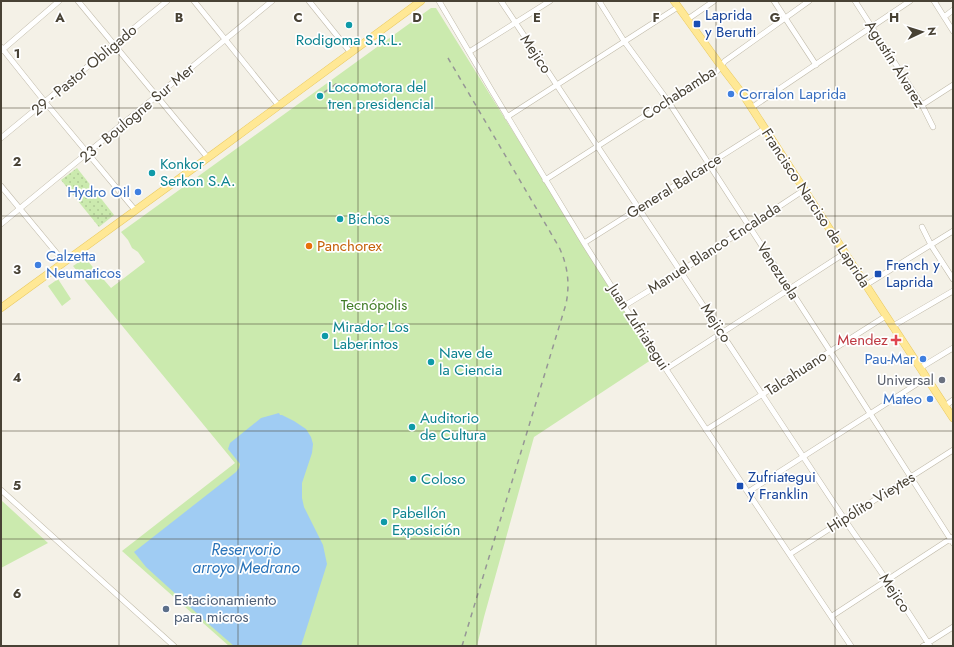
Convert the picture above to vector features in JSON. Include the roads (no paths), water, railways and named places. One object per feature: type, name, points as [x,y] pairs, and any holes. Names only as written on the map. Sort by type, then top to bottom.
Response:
[{"type":"main road","points":[[1,308],[421,1]]},
{"type":"main road","name":"Francisco Narciso de Laprida","points":[[676,4],[744,96],[953,418]]},
{"type":"street","points":[[59,1],[2,49],[135,210]]},
{"type":"street","points":[[78,1],[208,158]]},
{"type":"street","name":"29 - Pastor Obligado","points":[[1,138],[168,1]]},
{"type":"street","points":[[194,1],[279,106]]},
{"type":"street","name":"23 - Boulogne Sur Mer","points":[[1,224],[272,1]]},
{"type":"street","points":[[308,1],[351,53]]},
{"type":"street","name":"Juan Zufriategui","points":[[439,1],[545,180],[624,306],[851,646]]},
{"type":"street","name":"Mejico","points":[[501,1],[638,208],[681,270],[844,519],[887,580],[927,645]]},
{"type":"street","points":[[469,52],[550,1]]},
{"type":"street","name":"Venezuela","points":[[599,1],[624,41],[668,101],[952,540]]},
{"type":"street","points":[[688,19],[714,1]]},
{"type":"street","points":[[774,1],[816,65]]},
{"type":"street","name":"Cochabamba","points":[[545,180],[717,71],[725,61],[809,1]]},
{"type":"street","name":"Agustín Álvarez","points":[[855,1],[922,106],[933,127]]},
{"type":"street","points":[[752,108],[910,1]]},
{"type":"street","points":[[934,1],[953,31]]},
{"type":"street","points":[[507,117],[624,41],[676,4]]},
{"type":"street","points":[[944,17],[953,10]]},
{"type":"street","points":[[922,106],[953,85]]},
{"type":"street","name":"General Balcarce","points":[[584,243],[764,129]]},
{"type":"street","points":[[1,186],[64,262]]},
{"type":"street","name":"Manuel Blanco Encalada","points":[[624,306],[804,190]]},
{"type":"street","points":[[922,227],[931,245],[953,279]]},
{"type":"street","points":[[866,285],[953,231]]},
{"type":"street","points":[[666,369],[845,253]]},
{"type":"street","points":[[893,326],[953,291]]},
{"type":"street","name":"Talcahuano","points":[[706,430],[830,350],[886,316]]},
{"type":"street","points":[[920,368],[953,348]]},
{"type":"street","points":[[748,492],[926,378]]},
{"type":"street","points":[[944,406],[953,400]]},
{"type":"street","name":"Hipólito Vieytes","points":[[790,554],[953,450]]},
{"type":"street","points":[[1,490],[174,646]]},
{"type":"street","points":[[832,616],[952,540]]},
{"type":"street","points":[[927,645],[953,627]]},
{"type":"water","name":"Reservorio arroyo Medrano","points":[[279,413],[280,415],[294,421],[306,429],[311,437],[313,444],[312,453],[302,483],[302,498],[304,507],[323,545],[327,564],[301,646],[234,646],[146,567],[134,552],[236,472],[240,464],[228,449],[230,443],[261,418]]},
{"type":"railway","points":[[448,58],[559,247],[566,268],[568,282],[566,304],[462,646]]},
{"type":"railway","points":[[316,98],[339,82]]},
{"type":"place","name":"Laprida y Berutti","points":[[697,24]]},
{"type":"place","name":"Rodigoma S.R.L.","points":[[349,25]]},
{"type":"place","name":"Corralon Laprida","points":[[731,94]]},
{"type":"place","name":"Locomotora del tren presidencial","points":[[320,96]]},
{"type":"place","name":"Konkor Serkon S.A.","points":[[152,173]]},
{"type":"place","name":"Hydro Oil","points":[[138,192]]},
{"type":"place","name":"Bichos","points":[[340,219]]},
{"type":"place","name":"Panchorex","points":[[309,246]]},
{"type":"place","name":"Calzetta Neumaticos","points":[[38,265]]},
{"type":"place","name":"French y Laprida","points":[[878,274]]},
{"type":"place","name":"Mirador Los Laberintos","points":[[325,336]]},
{"type":"place","name":"Mendez","points":[[896,340]]},
{"type":"place","name":"Pau-Mar","points":[[923,359]]},
{"type":"place","name":"Nave de la Ciencia","points":[[431,362]]},
{"type":"place","name":"Universal","points":[[942,380]]},
{"type":"place","name":"Mateo","points":[[930,399]]},
{"type":"place","name":"Auditorio de Cultura","points":[[412,427]]},
{"type":"place","name":"Coloso","points":[[413,479]]},
{"type":"place","name":"Zufriategui y Franklin","points":[[740,486]]},
{"type":"place","name":"Pabellón Exposición","points":[[384,522]]},
{"type":"place","name":"Estacionamiento para micros","points":[[166,609]]},
{"type":"park label","name":"Tecnópolis","points":[[374,305]]}]
